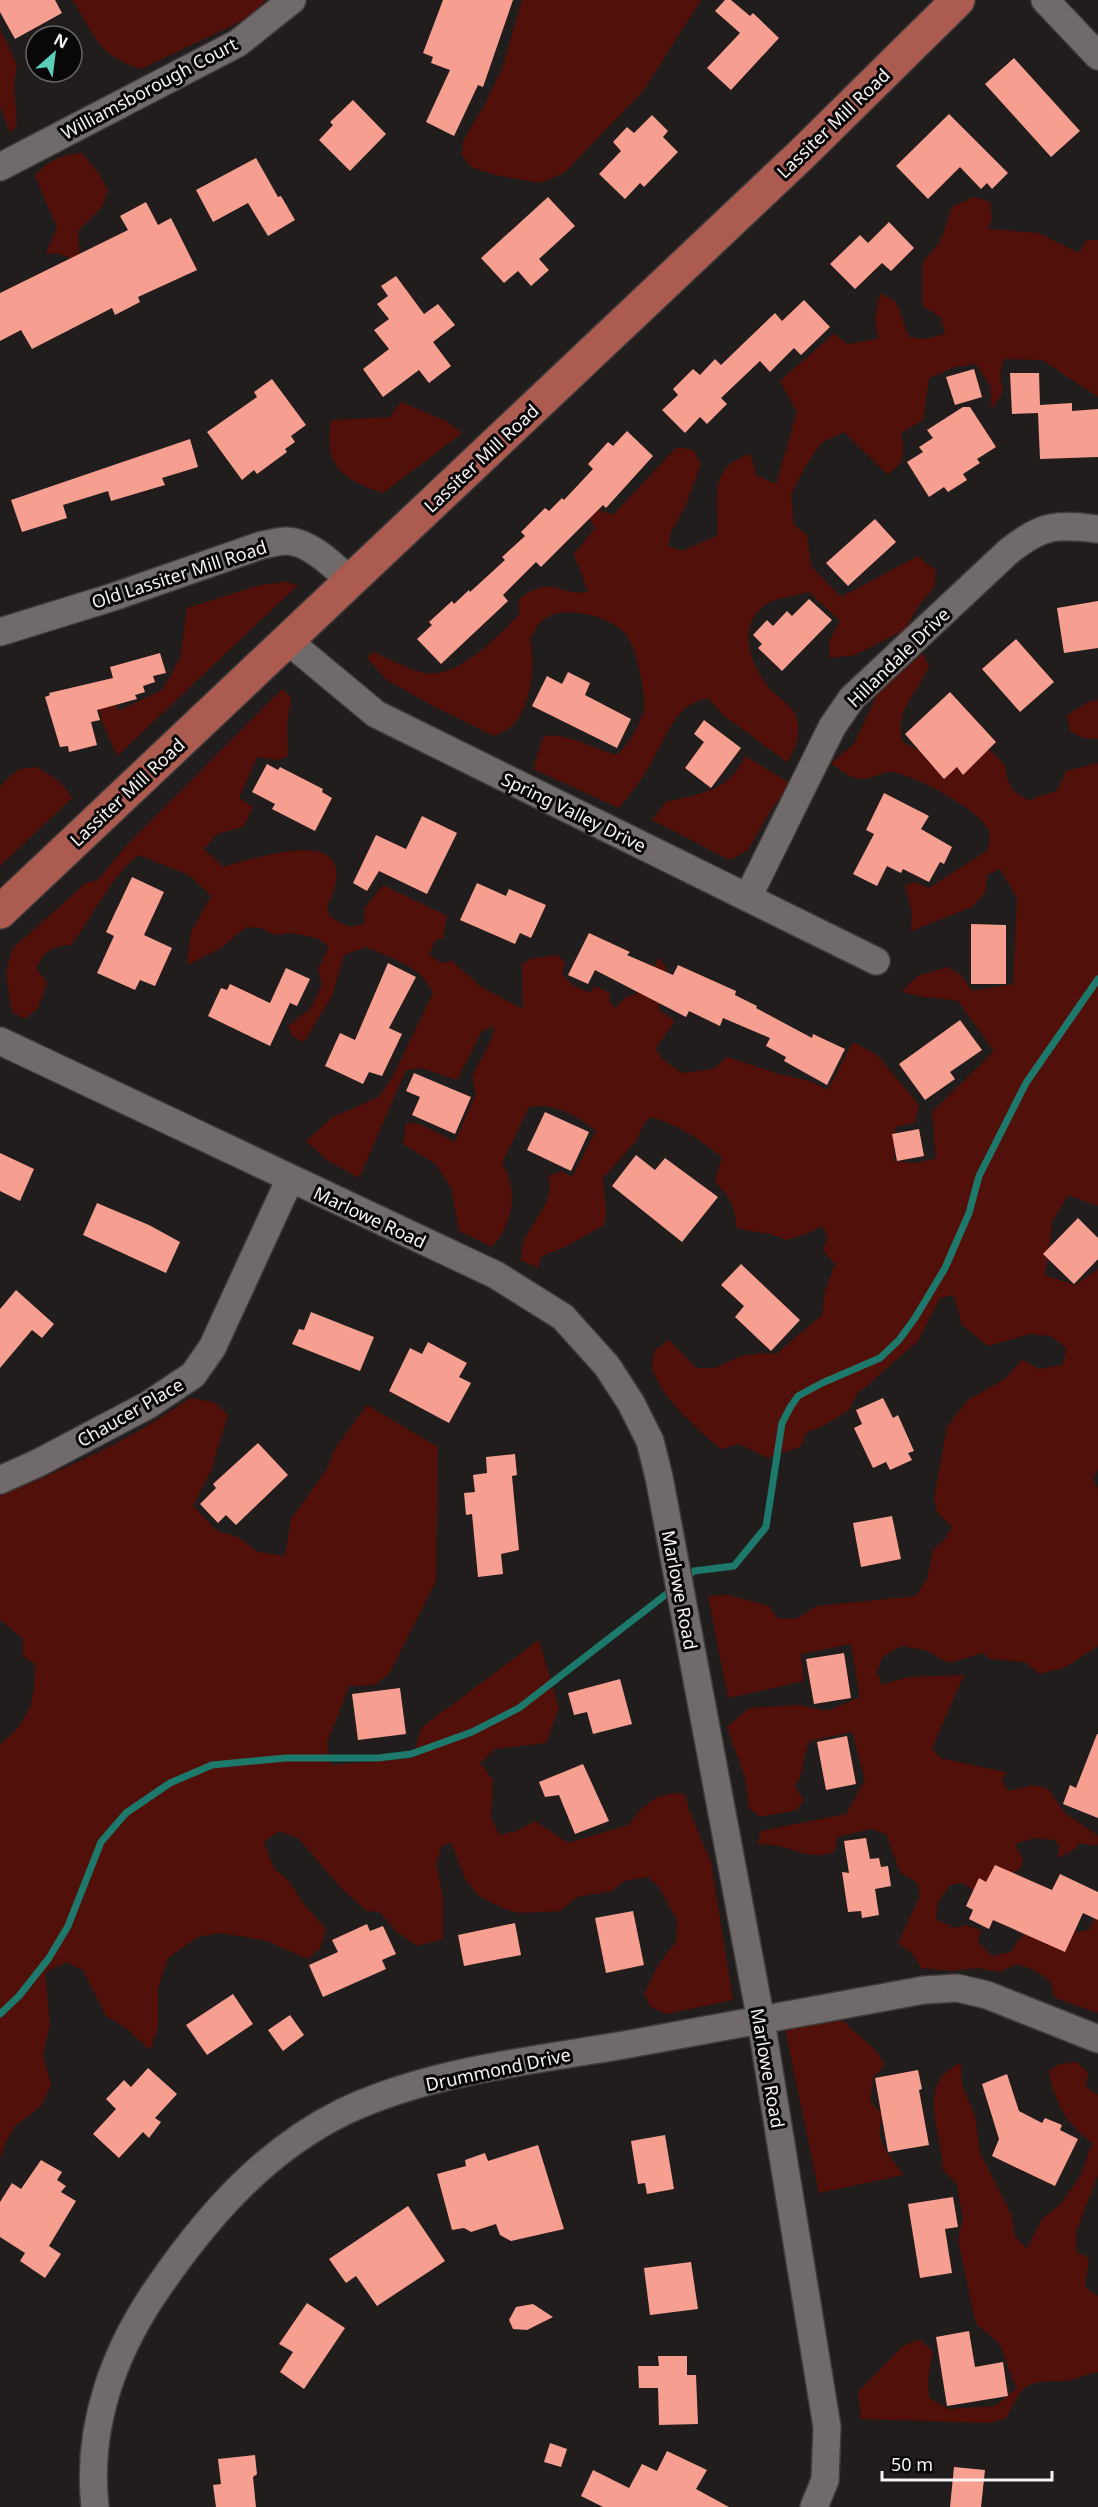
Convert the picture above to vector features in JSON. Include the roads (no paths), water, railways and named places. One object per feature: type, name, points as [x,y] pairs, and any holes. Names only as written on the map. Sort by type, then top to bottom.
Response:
[{"type":"main road","name":"Lassiter Mill Road","points":[[0,912],[803,153],[958,0]]},
{"type":"street","name":"Williamsborough Court","points":[[0,167],[238,43],[292,0]]},
{"type":"street","points":[[1045,0],[1098,56]]},
{"type":"street","name":"Hillandale Drive","points":[[748,897],[832,728],[852,698],[1009,551],[1032,533],[1062,525],[1098,529]]},
{"type":"street","name":"Old Lassiter Mill Road","points":[[0,632],[113,597],[226,556],[279,542],[288,541],[307,548],[331,563],[350,581]]},
{"type":"street","name":"Spring Valley Drive","points":[[287,640],[376,714],[876,961]]},
{"type":"street","name":"Marlowe Road","points":[[0,1041],[496,1275],[563,1317],[607,1366],[631,1403],[650,1441],[659,1477],[761,2021],[827,2427],[825,2480],[814,2507]]},
{"type":"street","name":"Chaucer Place","points":[[0,1480],[38,1463],[148,1405],[193,1375],[212,1348],[290,1179]]},
{"type":"street","name":"Drummond Drive","points":[[95,2507],[94,2452],[100,2411],[130,2331],[200,2231],[262,2165],[304,2135],[343,2112],[467,2071],[761,2021],[924,1990],[957,1988],[987,1995],[1098,2039]]},
{"type":"waterway","points":[[684,1580],[694,1571],[734,1566],[766,1527],[782,1423],[798,1396],[880,1358],[899,1340],[915,1318],[945,1268],[969,1213],[979,1176],[1026,1083],[1098,979]]},
{"type":"waterway","points":[[0,2014],[19,1996],[49,1958],[68,1926],[101,1842],[126,1813],[170,1783],[212,1765],[286,1758],[378,1758],[411,1754],[472,1732],[519,1708],[673,1589]]}]
